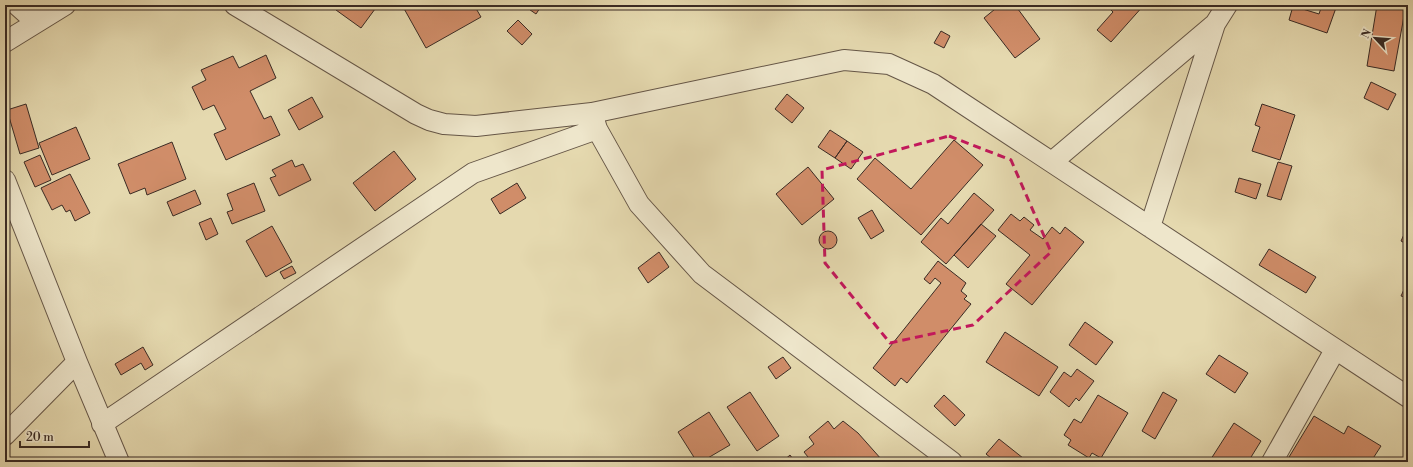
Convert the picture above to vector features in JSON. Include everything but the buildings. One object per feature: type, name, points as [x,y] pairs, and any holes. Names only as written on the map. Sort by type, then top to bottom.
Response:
[{"type":"street","points":[[17,5],[36,22]]},
{"type":"street","points":[[5,42],[65,5]]},
{"type":"street","points":[[235,5],[409,110],[429,120],[444,124],[476,126],[594,121]]},
{"type":"street","points":[[1150,227],[1215,24],[1227,5]]},
{"type":"street","points":[[1052,162],[1215,24]]},
{"type":"street","points":[[102,424],[473,173],[594,121],[844,60],[889,64],[933,84],[1408,398]]},
{"type":"street","points":[[594,121],[639,204],[702,274],[952,462]]},
{"type":"street","points":[[5,180],[102,424],[119,462]]},
{"type":"street","points":[[1272,462],[1335,350]]},
{"type":"street","points":[[5,435],[77,362]]},
{"type":"highlighted area","points":[[949,136],[1011,160],[1051,252],[973,325],[890,343],[825,263],[822,170]]}]
